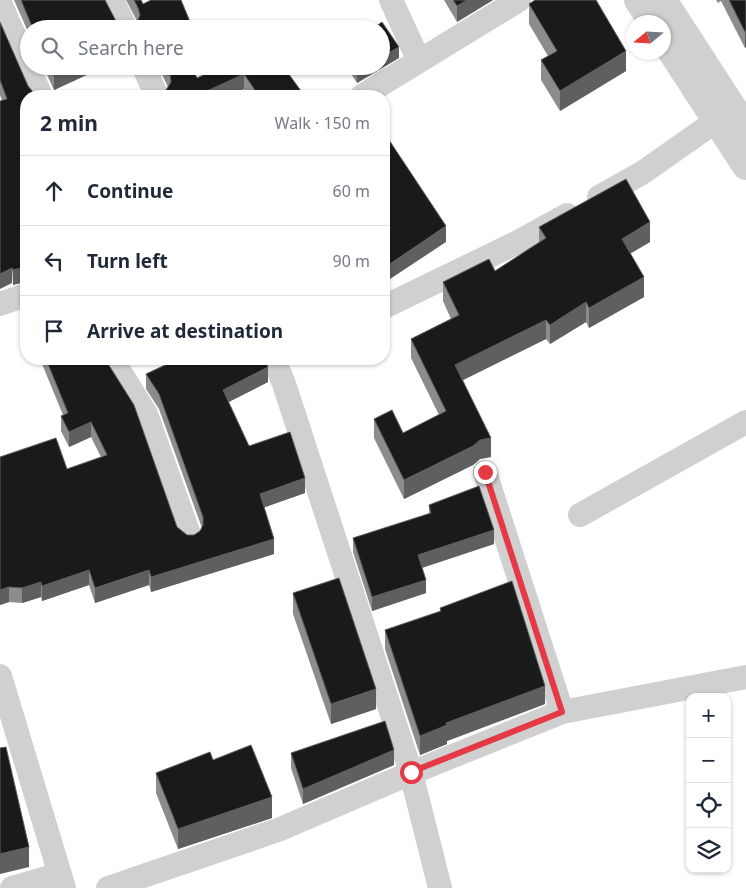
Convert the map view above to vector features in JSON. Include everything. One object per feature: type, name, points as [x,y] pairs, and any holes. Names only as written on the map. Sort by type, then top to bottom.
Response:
[{"type":"street","points":[[112,0],[122,20]]},
{"type":"street","points":[[391,0],[419,60]]},
{"type":"street","points":[[372,90],[519,0]]},
{"type":"street","points":[[638,0],[648,15]]},
{"type":"street","points":[[663,0],[746,128]]},
{"type":"street","points":[[0,3],[20,48]]},
{"type":"street","points":[[671,51],[746,166]]},
{"type":"street","points":[[32,75],[38,90]]},
{"type":"street","points":[[147,75],[154,90]]},
{"type":"street","points":[[390,304],[518,242],[642,173],[716,121]]},
{"type":"street","points":[[0,304],[20,297]]},
{"type":"street","points":[[116,365],[146,414],[190,537]]},
{"type":"street","points":[[278,365],[411,772],[440,888]]},
{"type":"street","points":[[580,516],[746,422]]},
{"type":"street","points":[[485,472],[562,712]]},
{"type":"street","points":[[0,676],[7,722],[62,881],[12,888]]},
{"type":"street","points":[[108,888],[278,830],[411,772],[562,712],[746,677]]},
{"type":"building","points":[[21,0],[105,0],[115,20],[29,20]]},
{"type":"building","points":[[134,0],[141,0],[143,4],[151,0],[181,0],[189,20],[138,20],[140,15]]},
{"type":"building","points":[[453,0],[467,0],[457,6]]},
{"type":"building","points":[[535,0],[596,0],[626,51],[560,91],[541,60],[557,51],[529,4]]},
{"type":"building","points":[[729,0],[746,0],[745,32]]},
{"type":"building","points":[[0,22],[20,68],[20,75],[23,75],[31,90],[20,90],[20,268],[13,270],[12,268],[0,274],[0,101],[7,99],[0,80]]},
{"type":"building","points":[[390,34],[399,47],[390,52]]},
{"type":"building","points":[[170,75],[196,75],[197,78],[203,75],[242,75],[209,90],[166,90],[171,82]]},
{"type":"building","points":[[245,75],[289,75],[300,90],[255,90]]},
{"type":"building","points":[[390,142],[446,226],[390,264]]},
{"type":"building","points":[[626,179],[650,222],[622,239],[644,277],[589,308],[586,302],[550,325],[546,320],[455,365],[491,438],[480,440],[473,446],[404,480],[374,419],[392,410],[403,433],[446,411],[411,339],[459,315],[443,282],[489,259],[495,271],[546,238],[539,227]]},
{"type":"building","points":[[48,365],[109,365],[134,405],[177,527],[187,535],[194,535],[200,531],[203,525],[203,517],[159,394],[146,374],[165,365],[267,365],[268,367],[223,390],[249,446],[290,432],[305,478],[260,494],[274,539],[151,577],[149,570],[95,588],[89,570],[42,586],[41,582],[22,588],[9,587],[0,590],[0,457],[56,438],[67,469],[107,455],[91,422],[69,432],[61,416],[68,413]]},
{"type":"building","points":[[479,486],[494,530],[418,555],[426,580],[372,597],[353,538],[431,513],[429,505]]},
{"type":"building","points":[[339,578],[376,689],[331,704],[293,593]]},
{"type":"building","points":[[512,581],[545,686],[446,723],[447,725],[420,736],[385,630],[441,611],[440,608]]},
{"type":"building","points":[[385,721],[394,750],[303,789],[291,753]]},
{"type":"building","points":[[251,745],[272,797],[178,829],[156,773],[210,752],[213,760]]},
{"type":"building","points":[[6,747],[29,847],[0,854],[0,748]]},
{"type":"route","points":[[411,772],[562,712],[485,472]]}]
